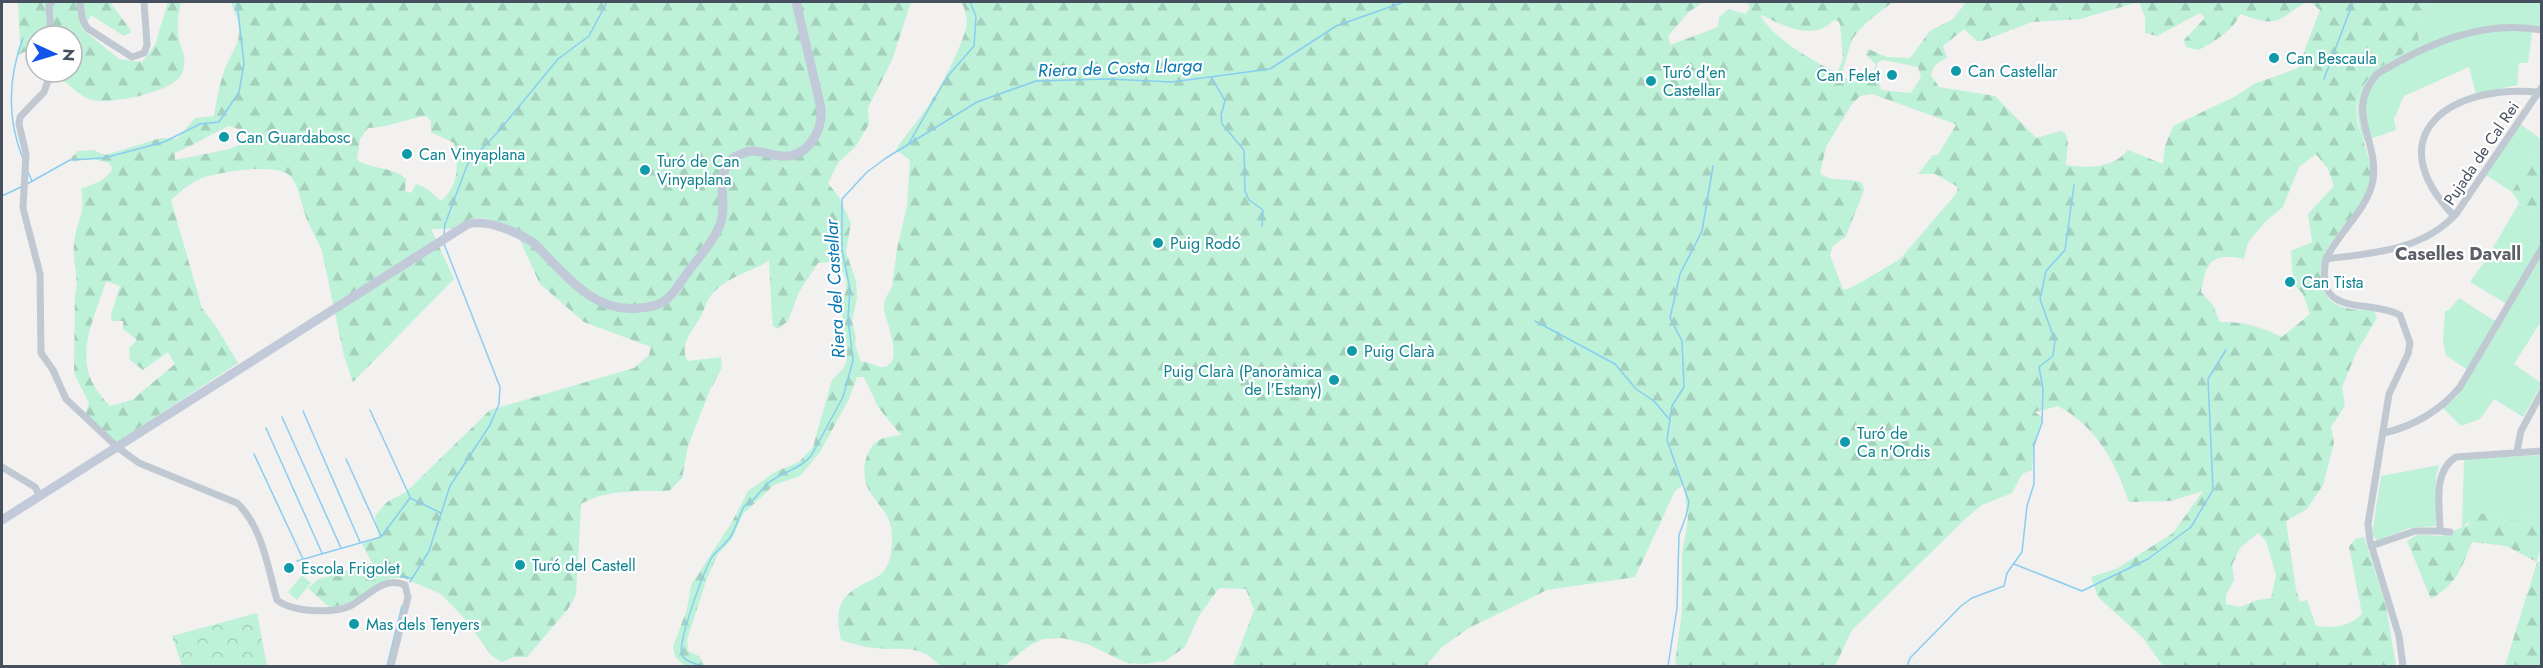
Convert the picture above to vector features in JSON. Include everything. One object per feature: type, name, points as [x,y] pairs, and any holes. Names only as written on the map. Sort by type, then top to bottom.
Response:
[{"type":"main road","points":[[2,520],[468,224],[486,223],[526,237],[586,294],[601,304],[615,308],[634,309],[654,307],[668,298],[710,243],[722,220],[720,181],[730,160],[751,151],[782,156],[796,155],[808,146],[819,130],[822,120],[821,108],[796,2]]},
{"type":"street","points":[[50,24],[49,5],[52,2]]},
{"type":"street","points":[[80,2],[82,18],[87,28],[132,57],[144,53],[147,45],[144,2]]},
{"type":"street","points":[[2403,666],[2399,636],[2371,546],[2368,524],[2389,394],[2408,354],[2410,342],[2400,315],[2390,310],[2345,305],[2327,291],[2323,282],[2326,259],[2334,241],[2368,198],[2373,180],[2373,161],[2361,114],[2362,99],[2368,84],[2377,74],[2460,33],[2509,27],[2541,30]]},
{"type":"street","points":[[47,84],[45,92],[20,117],[19,132],[26,154],[23,208],[42,290],[41,353],[53,370],[66,399],[117,447],[139,463],[237,503],[244,510],[261,544],[277,600],[284,606],[292,609],[332,610],[349,606],[387,582],[405,585],[408,597],[391,666]]},
{"type":"street","points":[[2454,216],[2432,187],[2425,168],[2422,149],[2426,130],[2445,109],[2457,102],[2507,90],[2540,90]]},
{"type":"street","name":"Pujada de Cal Rei","points":[[2326,259],[2390,250],[2416,242],[2445,226],[2540,90]]},
{"type":"street","points":[[2383,433],[2417,422],[2456,392],[2530,271],[2541,248]]},
{"type":"street","points":[[2517,451],[2521,431],[2541,392]]},
{"type":"street","points":[[2440,531],[2440,478],[2446,463],[2456,457],[2541,450]]},
{"type":"street","points":[[2,467],[35,487],[40,496]]},
{"type":"street","points":[[2371,546],[2415,531],[2450,532]]},
{"type":"green space","points":[[18,2],[110,2],[132,32],[124,36],[91,15],[84,26],[84,24],[24,24],[24,52],[17,56],[20,44]]},
{"type":"green space","points":[[168,2],[181,2],[178,29],[184,66],[177,80],[140,96],[110,101],[89,99],[67,84],[84,84],[84,31],[119,59],[142,62],[155,45]]},
{"type":"green space","points":[[231,2],[911,2],[892,60],[868,108],[869,124],[856,146],[838,163],[828,183],[839,197],[851,223],[846,252],[856,281],[857,298],[852,321],[856,338],[855,345],[861,362],[884,367],[890,364],[893,357],[892,340],[884,306],[892,287],[897,249],[907,206],[910,160],[896,150],[930,103],[959,49],[967,21],[961,2],[1703,2],[1689,12],[1668,36],[1670,45],[1718,27],[1719,17],[1729,9],[1745,14],[1750,8],[1747,2],[1893,2],[1858,31],[1851,42],[1840,75],[1853,82],[1868,83],[1872,79],[1876,64],[1866,55],[1868,49],[1887,57],[1910,58],[1930,31],[1953,19],[1966,2],[2139,2],[2080,19],[2032,22],[1982,41],[1977,41],[1964,29],[1943,46],[1947,58],[1933,69],[1931,75],[1939,87],[1995,96],[2036,138],[2060,131],[2065,133],[2068,142],[2066,165],[2082,167],[2107,164],[2115,161],[2128,150],[2163,164],[2165,146],[2173,126],[2236,96],[2254,84],[2298,68],[2320,10],[2310,2],[2429,2],[2417,15],[2419,45],[2374,73],[2366,82],[2356,105],[2357,120],[2371,171],[2370,181],[2364,199],[2338,233],[2324,257],[2321,270],[2322,285],[2325,293],[2336,304],[2374,311],[2377,318],[2357,351],[2342,387],[2345,406],[2331,427],[2334,443],[2323,485],[2307,509],[2286,521],[2296,589],[2300,602],[2307,600],[2316,626],[2341,626],[2352,622],[2362,614],[2349,547],[2355,539],[2364,537],[2386,606],[2396,666],[2163,666],[2143,638],[2098,597],[2091,577],[2116,569],[2173,533],[2203,491],[2171,501],[2129,502],[2103,447],[2084,424],[2058,406],[2035,412],[2043,418],[2034,448],[2032,470],[2022,474],[2012,493],[1982,505],[1965,519],[1852,630],[1835,666],[1677,666],[1675,663],[1682,612],[1682,554],[1688,520],[1684,484],[1675,491],[1635,577],[1547,590],[1469,628],[1442,647],[1426,666],[1233,666],[1254,610],[1246,589],[1219,588],[1199,616],[1185,647],[1165,661],[1144,664],[1127,663],[1087,644],[1062,638],[1043,639],[1030,645],[1004,666],[940,666],[925,653],[909,649],[869,647],[841,640],[838,617],[841,604],[857,588],[881,574],[887,567],[891,555],[890,522],[865,480],[864,467],[867,454],[879,440],[901,435],[878,407],[864,377],[857,377],[849,399],[820,452],[800,476],[774,485],[743,514],[732,539],[718,554],[707,578],[687,640],[688,651],[699,656],[705,666],[685,666],[675,657],[673,647],[687,609],[691,585],[732,522],[748,491],[775,472],[799,462],[813,447],[831,383],[844,367],[847,358],[842,315],[846,284],[843,272],[832,262],[818,263],[799,292],[788,321],[778,329],[773,326],[769,261],[715,290],[688,337],[685,355],[688,361],[721,357],[722,368],[710,390],[688,446],[682,478],[669,491],[612,493],[581,504],[576,595],[568,609],[527,657],[514,657],[502,662],[492,656],[463,617],[441,594],[404,578],[390,578],[349,603],[330,608],[308,588],[319,579],[372,563],[362,544],[379,538],[375,516],[387,502],[406,492],[490,410],[634,368],[649,355],[651,347],[584,322],[540,284],[515,229],[485,218],[472,218],[451,229],[431,229],[454,279],[353,382],[344,356],[322,251],[308,222],[292,178],[276,170],[249,169],[202,178],[171,200],[202,308],[238,363],[117,442],[114,442],[84,417],[89,403],[74,373],[77,282],[74,244],[82,212],[81,189],[101,181],[111,172],[112,167],[109,163],[94,159],[74,161],[71,158],[78,151],[93,150],[105,155],[161,138],[177,139],[195,118],[214,116],[226,66],[239,35]],"holes":[[[1762,15],[1780,24],[1809,31],[1818,30],[1834,20],[1838,21],[1843,59],[1837,73],[1795,49],[1761,17]],[[1883,60],[1918,67],[1921,77],[1911,93],[1881,90],[1879,81],[1873,80],[1878,62]],[[1872,94],[1955,124],[1938,155],[1933,155],[1918,174],[1935,174],[1958,187],[1956,194],[1900,259],[1848,289],[1843,289],[1830,255],[1833,246],[1846,236],[1864,190],[1862,183],[1829,178],[1820,173],[1826,147],[1852,104],[1860,96]],[[427,116],[431,122],[431,132],[454,143],[457,159],[456,174],[451,189],[441,201],[426,188],[416,184],[411,193],[405,191],[406,179],[401,175],[357,160],[360,139],[368,128]],[[229,126],[248,132],[247,141],[230,149],[175,160],[175,153]],[[2316,154],[2328,169],[2334,186],[2308,214],[2312,242],[2291,251],[2293,283],[2303,294],[2310,314],[2282,337],[2252,325],[2220,322],[2213,305],[2201,292],[2208,267],[2218,258],[2244,259],[2248,242],[2266,221],[2283,207],[2299,167]],[[106,281],[120,286],[111,314],[112,321],[123,321],[123,329],[137,340],[129,348],[130,360],[143,370],[168,352],[175,364],[132,400],[110,406],[97,391],[90,376],[86,361],[90,331]],[[2258,533],[2266,541],[2276,575],[2271,598],[2240,607],[2226,604],[2226,595],[2234,580],[2232,565],[2240,548]]]},
{"type":"green space","points":[[2139,2],[2308,2],[2274,21],[2240,14],[2228,31],[2198,50],[2186,47],[2184,40],[2205,18],[2200,13],[2157,36],[2145,33],[2145,17]]},
{"type":"green space","points":[[2429,2],[2541,2],[2541,27],[2533,25],[2528,63],[2519,63],[2517,85],[2476,94],[2469,67],[2404,96],[2394,119],[2396,130],[2364,141],[2359,121],[2360,92],[2366,81],[2376,71],[2419,45],[2417,15]]},
{"type":"green space","points":[[2520,124],[2541,139],[2541,142],[2512,192],[2486,175]]},
{"type":"green space","points":[[2541,142],[2541,220],[2519,203],[2512,192]]},
{"type":"green space","points":[[2519,203],[2541,220],[2542,320],[2514,364],[2541,385],[2523,417],[2494,399],[2480,419],[2461,426],[2443,408],[2457,397],[2472,373],[2446,355],[2443,341],[2445,311],[2449,310],[2459,298],[2495,321],[2507,304],[2470,282]]},
{"type":"green space","points":[[2541,455],[2541,514],[2517,521],[2481,513],[2462,527],[2464,459]]},
{"type":"green space","points":[[2439,465],[2436,477],[2436,526],[2409,528],[2377,541],[2372,534],[2381,476]]},
{"type":"green space","points":[[2481,513],[2517,521],[2541,514],[2541,547],[2537,561],[2542,564],[2541,666],[2505,666],[2537,562],[2506,546],[2472,542],[2461,568],[2447,588],[2431,599],[2407,541],[2417,535],[2441,536],[2468,525],[2472,518]]},
{"type":"green space","points":[[302,575],[311,583],[297,600],[288,592]]},
{"type":"green space","points":[[257,613],[267,666],[182,666],[172,636]]},
{"type":"waterway","points":[[27,184],[70,160],[104,158],[164,142],[200,124],[219,122],[239,92],[244,64],[237,2]]},
{"type":"waterway","points":[[444,234],[445,224],[468,163],[498,132],[558,59],[589,36],[607,2]]},
{"type":"waterway","name":"Riera del Castellar","points":[[908,145],[947,77],[974,46],[976,16],[970,2]]},
{"type":"waterway","name":"Riera del Castellar","points":[[701,666],[690,662],[682,655],[683,636],[703,576],[712,557],[731,536],[744,506],[751,502],[772,480],[801,465],[811,456],[843,397],[853,360],[848,318],[850,289],[842,250],[842,199],[867,172],[977,102],[1036,81],[1108,79],[1172,82],[1270,69],[1336,26],[1404,2]]},
{"type":"waterway","points":[[2324,79],[2353,2]]},
{"type":"waterway","points":[[23,38],[14,68],[11,98],[14,129],[23,159]]},
{"type":"waterway","points":[[1212,78],[1225,101],[1221,115],[1222,124],[1244,150],[1245,191],[1249,200],[1263,210],[1262,226]]},
{"type":"waterway","points":[[1668,666],[1677,608],[1679,535],[1689,502],[1667,440],[1672,406],[1684,387],[1682,341],[1670,318],[1680,274],[1702,231],[1713,166]]},
{"type":"waterway","points":[[28,172],[32,181]]},
{"type":"waterway","points":[[1907,666],[1910,658],[1961,606],[1972,598],[2004,586],[2007,573],[2022,552],[2027,506],[2034,484],[2034,445],[2042,423],[2043,389],[2039,367],[2053,356],[2055,341],[2040,299],[2046,271],[2065,250],[2074,185]]},
{"type":"waterway","points":[[2,196],[23,186]]},
{"type":"waterway","points":[[410,582],[429,551],[450,486],[490,425],[499,404],[500,387],[444,244]]},
{"type":"waterway","points":[[1535,321],[1615,364],[1636,389],[1654,401],[1670,420]]},
{"type":"waterway","points":[[2014,564],[2082,591],[2148,559],[2191,527],[2213,490],[2208,379],[2226,350]]},
{"type":"waterway","points":[[370,410],[410,497]]},
{"type":"waterway","points":[[303,411],[360,542]]},
{"type":"waterway","points":[[282,417],[341,548]]},
{"type":"waterway","points":[[266,428],[322,553]]},
{"type":"waterway","points":[[254,454],[303,559]]},
{"type":"waterway","points":[[346,459],[381,536]]},
{"type":"waterway","points":[[297,561],[381,537],[410,498],[441,513]]},
{"type":"waterway","points":[[397,575],[411,578]]},
{"type":"waterway","points":[[387,666],[402,606]]},
{"type":"place","name":"Can Bescaula","points":[[2274,58]]},
{"type":"place","name":"Can Castellar","points":[[1956,71]]},
{"type":"place","name":"Can Felet","points":[[1892,75]]},
{"type":"place","name":"Turó d'en Castellar","points":[[1651,81]]},
{"type":"place","name":"Can Guardabosc","points":[[224,137]]},
{"type":"place","name":"Can Vinyaplana","points":[[407,154]]},
{"type":"place","name":"Turó de Can Vinyaplana","points":[[645,170]]},
{"type":"place","name":"Puig Rodó","points":[[1158,243]]},
{"type":"place","name":"Can Tista","points":[[2290,282]]},
{"type":"place","name":"Puig Clarà","points":[[1352,351]]},
{"type":"place","name":"Puig Clarà (Panoràmica de l'Estany)","points":[[1334,380]]},
{"type":"place","name":"Turó de Ca n'Ordis","points":[[1845,442]]},
{"type":"place","name":"Turó del Castell","points":[[520,565]]},
{"type":"place","name":"Escola Frigolet","points":[[289,568]]},
{"type":"place","name":"Mas dels Tenyers","points":[[354,624]]},
{"type":"district","name":"Caselles Davall","points":[[2458,254]]},
{"type":"water label","name":"Riera de Costa Llarga","points":[[1120,68]]}]
